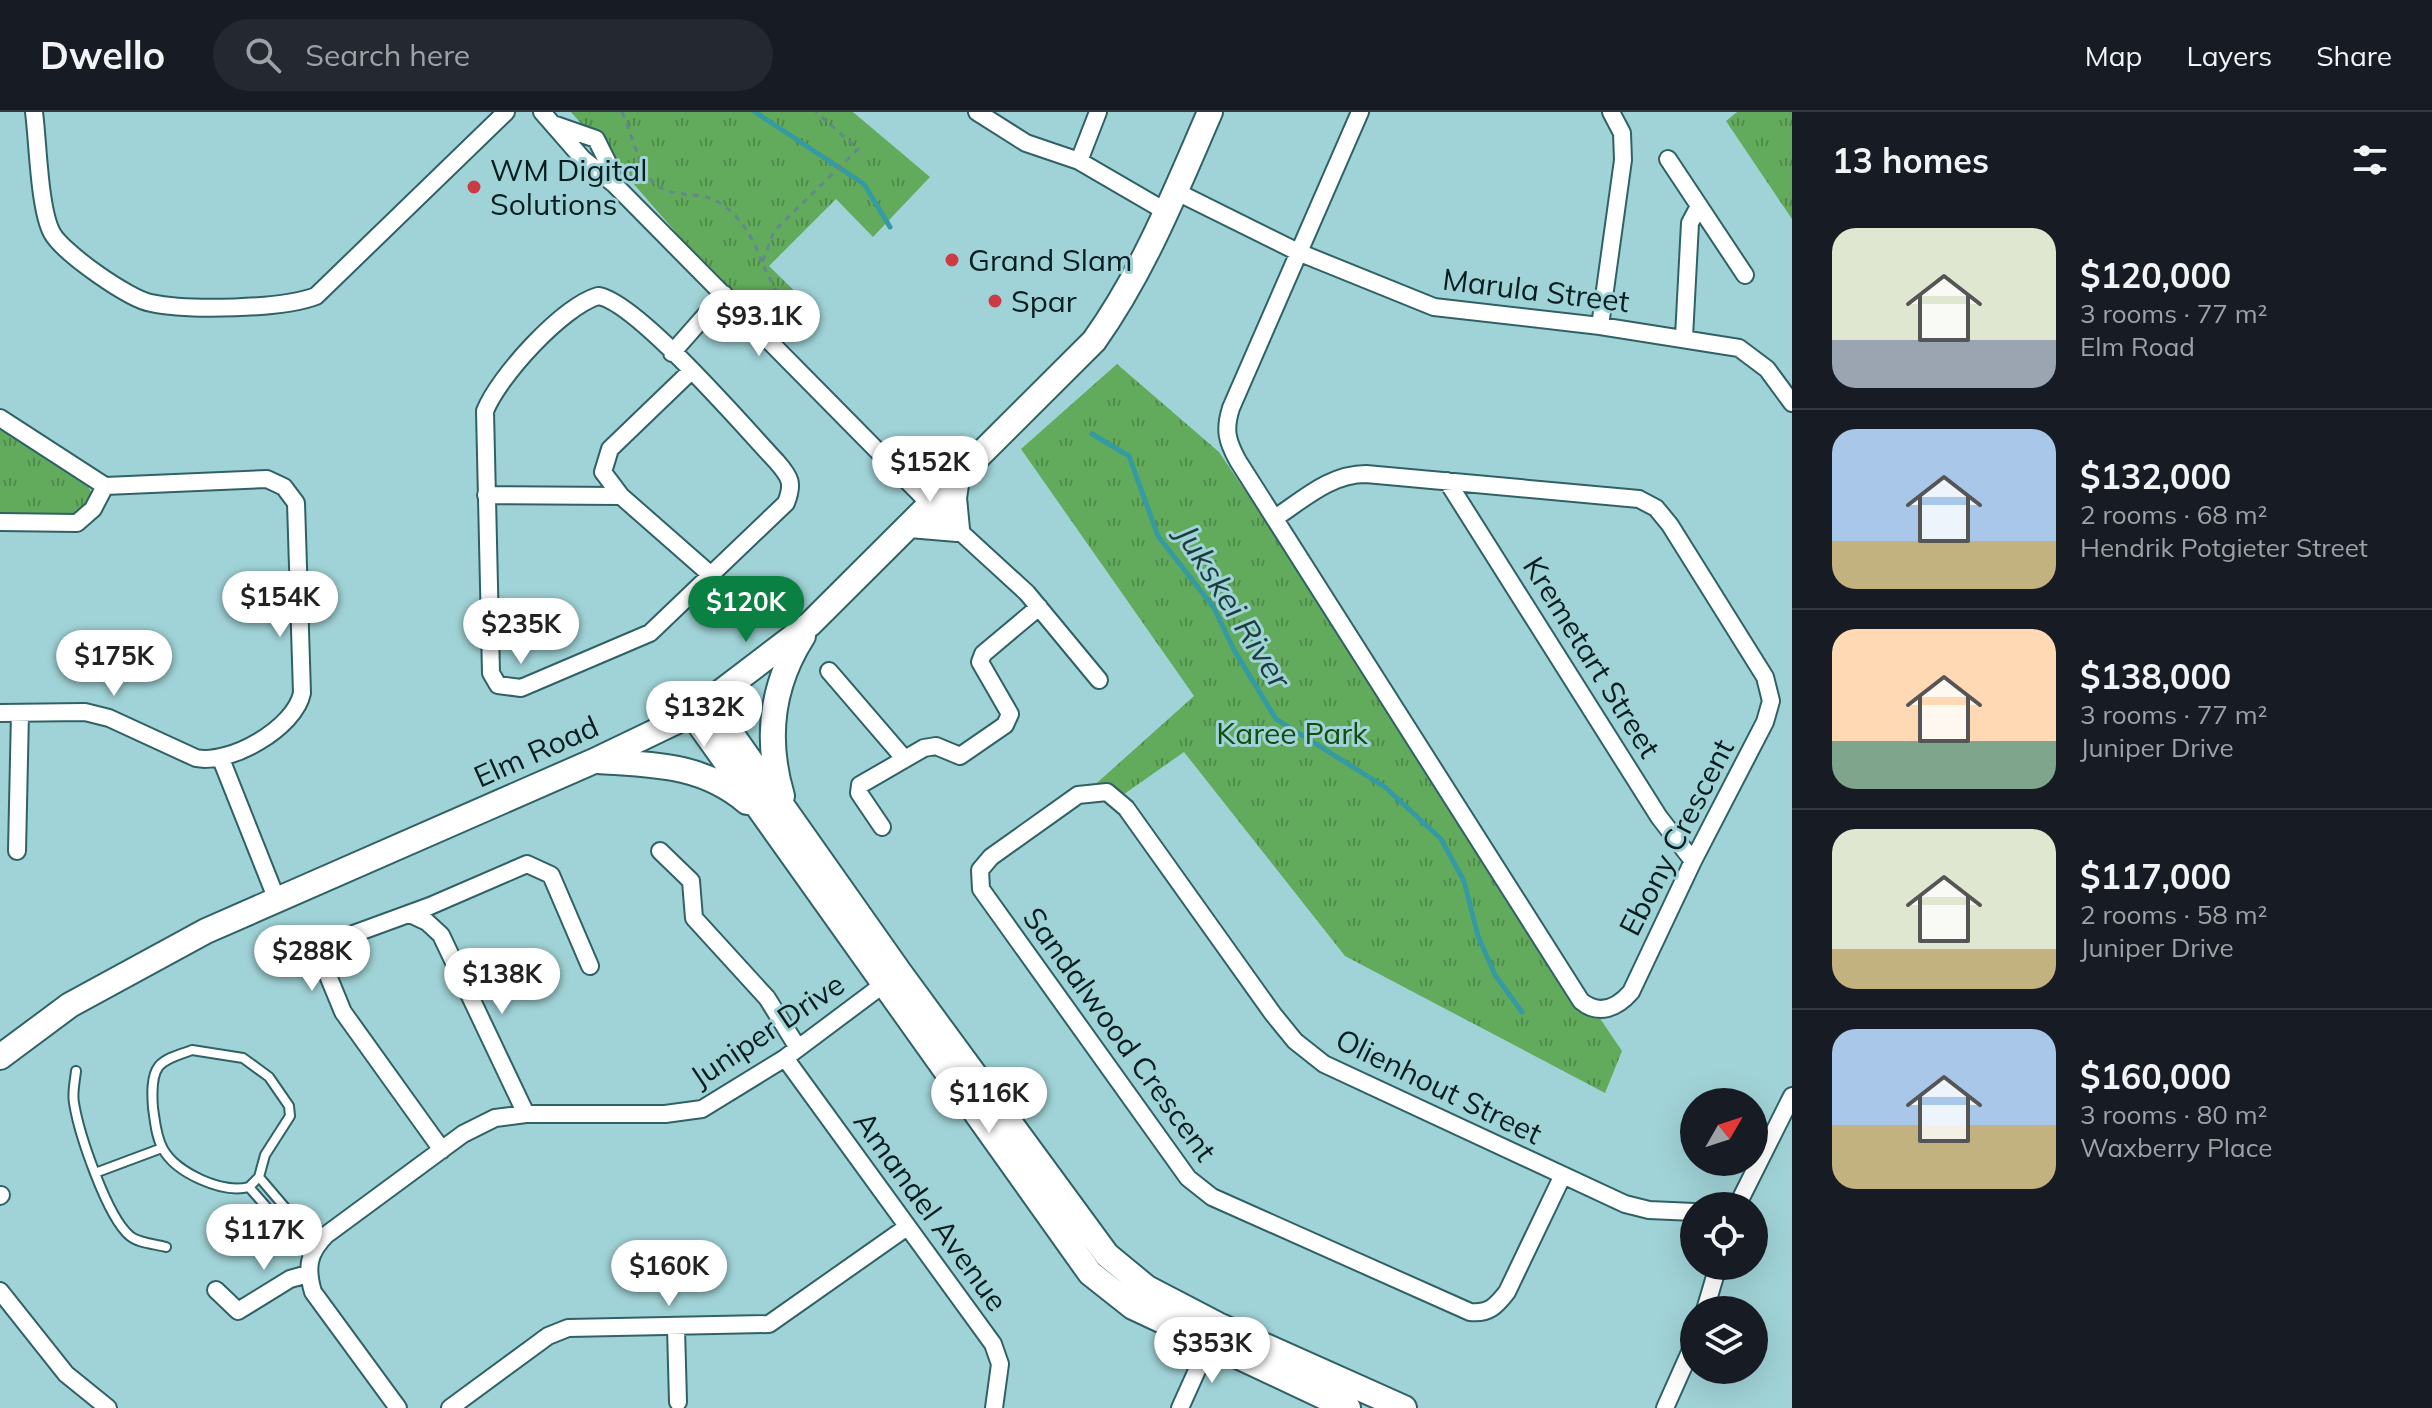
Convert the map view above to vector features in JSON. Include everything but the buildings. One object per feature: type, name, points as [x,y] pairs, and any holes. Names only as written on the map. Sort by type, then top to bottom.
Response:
[{"type":"street","points":[[34,112],[45,212],[52,233],[62,246],[129,294],[148,303],[168,306],[286,305],[316,296],[506,112]]},
{"type":"street","name":"Marula Street","points":[[977,112],[1026,143],[1079,161],[1170,201],[1447,310],[1723,343],[1747,353],[1767,369],[1792,403]]},
{"type":"street","points":[[1079,161],[1098,112]]},
{"type":"street","name":"Elm Road","points":[[6,1057],[91,1009],[113,982],[206,931],[594,761],[701,708],[810,624],[1094,341],[1118,308],[1210,112]]},
{"type":"street","points":[[1275,518],[1227,441],[1226,425],[1360,112]]},
{"type":"street","points":[[1600,326],[1623,160],[1622,133],[1611,112]]},
{"type":"street","points":[[548,118],[596,139],[611,169],[614,184]]},
{"type":"street","points":[[548,118],[583,159],[614,184],[931,505],[1039,607],[1099,680]]},
{"type":"street","points":[[1668,159],[1745,275]]},
{"type":"street","points":[[1684,337],[1690,223],[1699,206]]},
{"type":"street","points":[[672,353],[724,294]]},
{"type":"street","points":[[598,296],[612,298],[672,353],[777,462],[792,483],[786,503],[650,633],[521,688],[498,685],[491,673],[483,433],[485,411],[493,391],[576,305],[598,296]]},
{"type":"street","points":[[690,372],[610,449],[603,472],[621,496],[711,575]]},
{"type":"street","points":[[0,418],[105,486],[254,478],[284,487],[296,503],[300,702],[281,727],[221,759],[196,758],[97,715],[0,713]]},
{"type":"street","name":"Ebony Crescent","points":[[1351,474],[1447,481],[1639,499],[1656,508],[1670,525],[1765,677],[1771,695],[1765,722],[1693,861],[1631,992],[1606,1010],[1585,1005],[1275,518],[1328,482],[1351,474]]},
{"type":"street","points":[[957,478],[954,498],[957,529]]},
{"type":"street","name":"Kremetart Street","points":[[1447,481],[1659,817],[1693,861]]},
{"type":"street","points":[[0,522],[77,523],[93,509],[105,486]]},
{"type":"street","points":[[486,495],[621,496]]},
{"type":"street","points":[[910,525],[957,529]]},
{"type":"street","points":[[882,827],[858,790],[863,782],[903,757],[930,746],[960,756],[1008,721],[1006,705],[980,662],[983,654],[1039,607]]},
{"type":"street","points":[[780,819],[773,713],[784,671],[810,624]]},
{"type":"street","points":[[829,671],[903,757]]},
{"type":"street","points":[[701,708],[892,979],[1090,1273],[1133,1307],[1404,1408]]},
{"type":"street","points":[[17,851],[20,713]]},
{"type":"street","points":[[221,759],[277,900]]},
{"type":"street","points":[[594,761],[663,765],[696,771],[780,819]]},
{"type":"street","name":"Olienhout Street","points":[[1089,791],[1107,792],[1120,802],[1273,1014],[1310,1054],[1343,1074],[1562,1177],[1635,1207],[1680,1211]]},
{"type":"street","name":"Sandalwood Crescent","points":[[1089,791],[1078,795],[991,857],[980,870],[979,882],[1106,1067],[1197,1186],[1260,1219],[1470,1312],[1480,1313],[1493,1308],[1507,1292],[1562,1177]]},
{"type":"street","name":"Amandel Avenue","points":[[660,851],[691,881],[691,911],[700,927],[767,998],[791,1053],[907,1227],[997,1351],[999,1379],[994,1408]]},
{"type":"street","points":[[442,1150],[343,1012],[322,961],[335,942],[527,864],[535,865],[551,875],[560,889],[590,966]]},
{"type":"street","points":[[441,935],[440,915],[449,898]]},
{"type":"street","points":[[410,914],[427,922],[441,935],[526,1114]]},
{"type":"street","name":"Juniper Drive","points":[[216,1290],[238,1311],[290,1279],[442,1150],[487,1121],[526,1114],[694,1111],[718,1101],[791,1053],[892,979]]},
{"type":"street","points":[[1744,1192],[1792,1096]]},
{"type":"street","points":[[450,1408],[559,1330],[581,1326],[676,1328],[769,1324],[907,1227]]},
{"type":"street","points":[[312,1258],[313,1292],[398,1408]]},
{"type":"street","points":[[0,1291],[66,1374],[108,1408]]},
{"type":"street","points":[[676,1328],[678,1402]]},
{"type":"street","points":[[1180,1408],[1214,1335]]},
{"type":"street","points":[[1214,1335],[1348,1408]]},
{"type":"street","points":[[1665,1408],[1680,1374]]},
{"type":"lane","points":[[192,1050],[243,1058],[269,1077],[289,1106],[290,1116],[265,1155],[259,1177],[249,1187],[231,1189],[190,1174],[171,1160],[162,1148],[152,1099],[157,1068],[165,1060],[192,1050]]},
{"type":"lane","points":[[76,1071],[73,1099],[95,1173],[120,1226],[132,1239],[166,1247]]},
{"type":"lane","points":[[95,1173],[162,1148]]},
{"type":"lane","points":[[259,1177],[312,1258]]},
{"type":"lane","points":[[249,1187],[312,1258]]},
{"type":"path","points":[[622,112],[647,177],[664,192],[706,197],[727,206],[756,247],[787,313],[789,339],[780,351]]},
{"type":"path","points":[[762,263],[774,231],[858,149],[854,142],[816,112]]},
{"type":"green space","points":[[571,112],[853,112],[930,177],[873,237],[836,199],[769,266],[809,305],[773,344]]},
{"type":"green space","points":[[1737,112],[1792,112],[1792,219],[1726,121]]},
{"type":"green space","name":"Karee Park","points":[[1117,364],[1219,452],[1622,1051],[1605,1093],[1345,956],[1184,752],[1120,797],[1089,790],[1194,696],[1021,449]]},
{"type":"green space","points":[[0,427],[86,482],[91,492],[90,502],[77,515],[0,515]]},
{"type":"waterway","name":"Jukskei River","points":[[755,112],[864,184],[890,227]]},
{"type":"waterway","name":"Jukskei River","points":[[1092,434],[1129,456],[1158,536],[1214,608],[1234,650],[1276,719],[1385,787],[1441,839],[1464,881],[1478,936],[1495,975],[1522,1012]]},
{"type":"place","name":"WM Digital Solutions","points":[[474,187]]},
{"type":"place","name":"Grand Slam","points":[[952,260]]},
{"type":"place","name":"Spar","points":[[995,301]]}]
